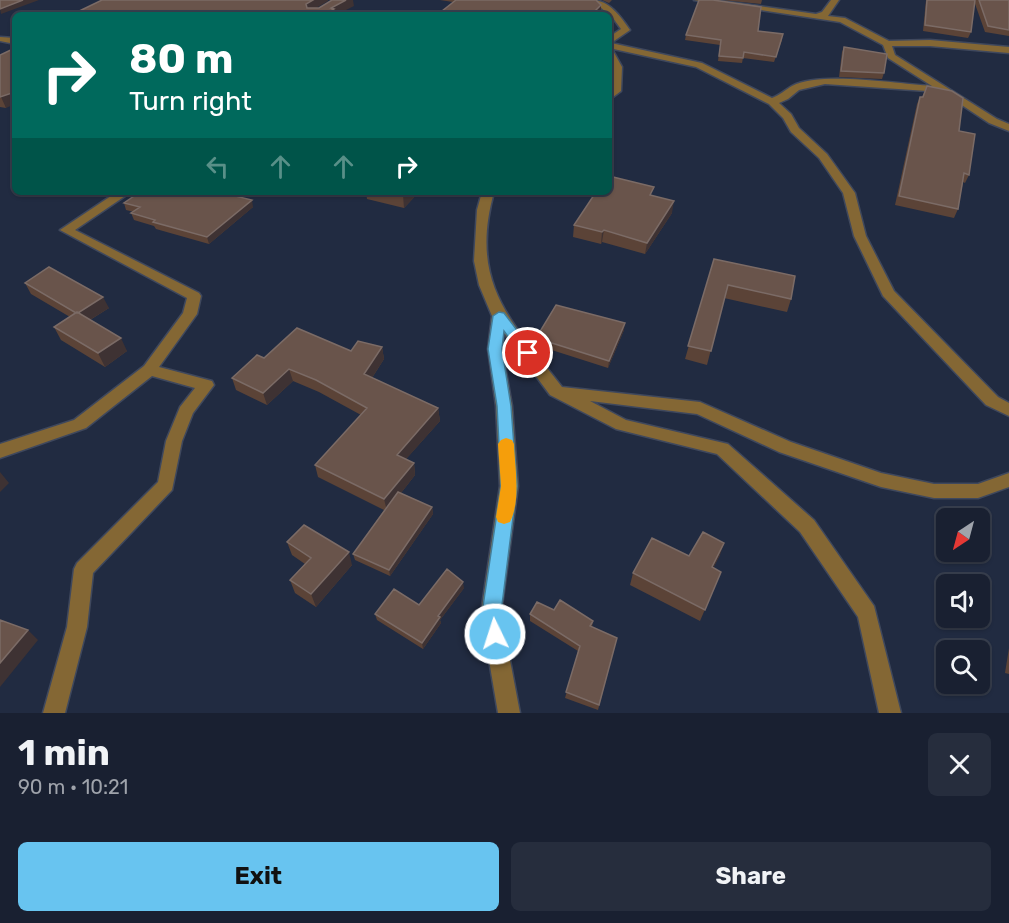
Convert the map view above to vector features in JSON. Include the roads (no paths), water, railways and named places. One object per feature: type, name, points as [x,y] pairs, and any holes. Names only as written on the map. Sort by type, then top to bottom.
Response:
[{"type":"street","points":[[596,0],[611,12]]},
{"type":"street","points":[[699,0],[842,20],[887,44],[930,43],[1009,50]]},
{"type":"street","points":[[819,15],[825,14],[835,0]]},
{"type":"street","points":[[612,13],[626,30],[612,41]]},
{"type":"street","points":[[612,44],[699,65],[772,102],[787,116],[795,130],[823,156],[849,193],[860,236],[888,293],[992,401],[1009,410]]},
{"type":"street","points":[[887,44],[891,56],[993,121],[1009,128]]},
{"type":"street","points":[[612,56],[618,67],[616,91],[612,94]]},
{"type":"street","points":[[772,102],[785,97],[796,88],[825,81],[947,90]]},
{"type":"street","points":[[0,451],[80,424],[149,370],[190,314],[194,296],[66,230],[120,195]]},
{"type":"street","points":[[487,195],[483,210],[480,261],[486,285],[499,316],[556,391],[622,425],[722,449],[807,525],[867,613],[890,713]]},
{"type":"street","points":[[499,316],[495,349],[504,406],[509,486],[491,613],[509,713]]},
{"type":"street","points":[[54,713],[77,627],[84,568],[166,485],[174,441],[186,411],[206,385],[149,370]]},
{"type":"street","points":[[556,391],[700,408],[785,447],[881,480],[934,491],[978,491],[1009,480]]}]
